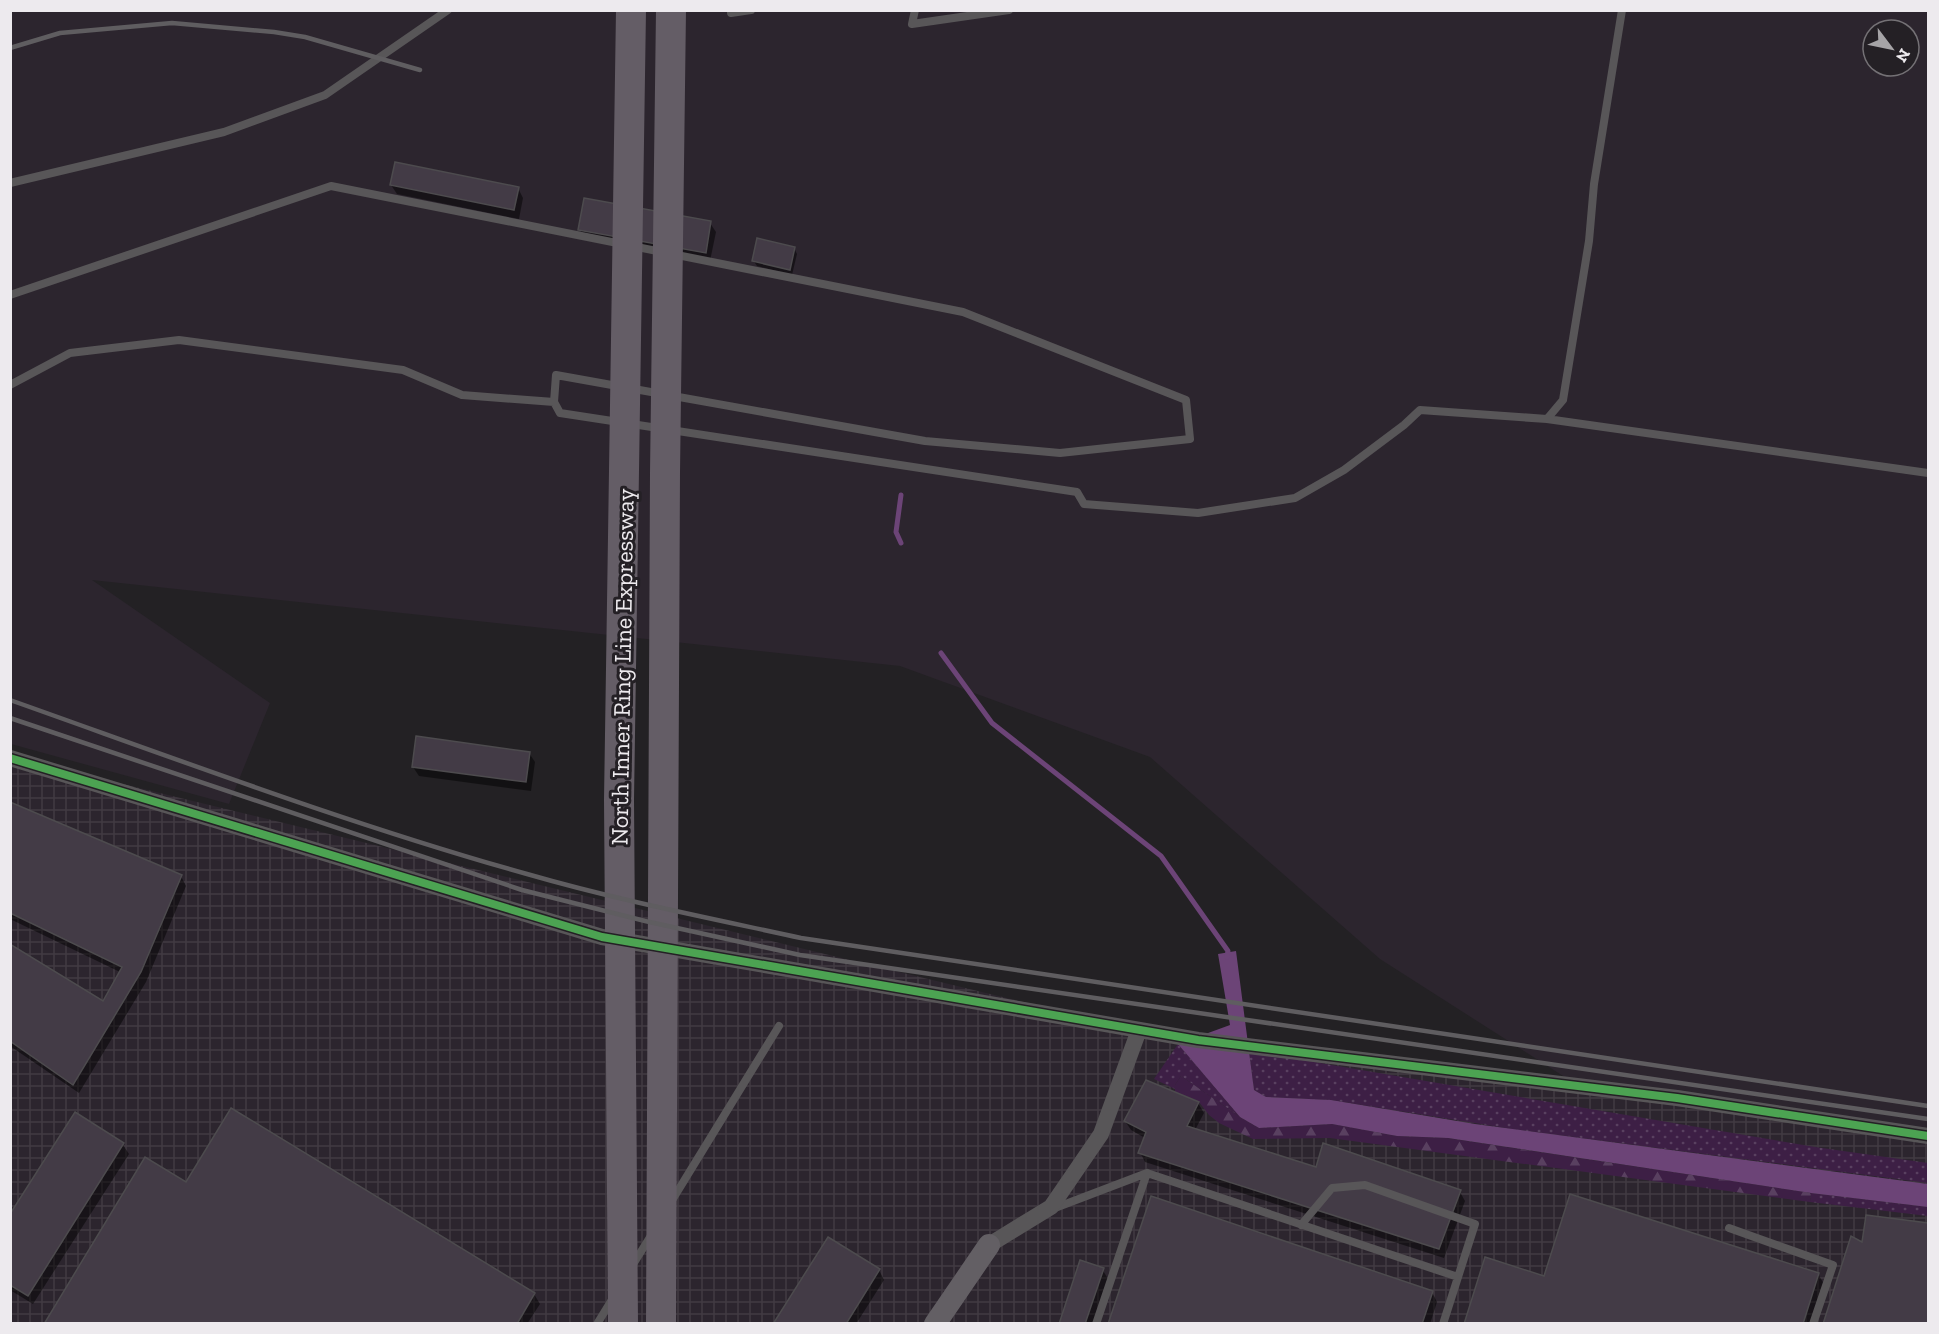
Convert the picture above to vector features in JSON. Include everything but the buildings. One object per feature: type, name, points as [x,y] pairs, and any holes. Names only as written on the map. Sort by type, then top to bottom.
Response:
[{"type":"highway","name":"North Inner Ring Line Expressway","points":[[623,1323],[619,800],[631,10]]},
{"type":"highway","name":"North Inner Ring Line Expressway","points":[[661,1323],[665,484],[671,10]]},
{"type":"main road","points":[[934,1323],[989,1245]]},
{"type":"main road","points":[[945,1323],[989,1245]]},
{"type":"street","points":[[10,758],[602,937],[1210,1041],[1677,1098],[1929,1136]]},
{"type":"street","points":[[989,1245],[1051,1207],[1101,1134],[1139,1030]]},
{"type":"lane","points":[[10,183],[224,132],[325,95],[448,10]]},
{"type":"lane","points":[[731,13],[751,10]]},
{"type":"lane","points":[[915,10],[912,24],[1009,10]]},
{"type":"lane","points":[[1547,419],[1563,400],[1589,241],[1594,184],[1622,10]]},
{"type":"lane","points":[[10,295],[331,186],[963,312],[1186,400],[1190,439],[1060,453],[924,441],[556,375],[554,402],[560,413],[1077,492],[1084,504],[1198,513],[1295,498],[1344,470],[1404,425],[1420,410],[1547,419],[1929,473]]},
{"type":"lane","points":[[10,385],[70,353],[179,340],[403,369],[462,395],[554,402]]},
{"type":"lane","points":[[597,1323],[779,1026]]},
{"type":"lane","points":[[1096,1323],[1147,1173]]},
{"type":"lane","points":[[1040,1213],[1147,1173],[1458,1276]]},
{"type":"lane","points":[[1301,1225],[1332,1188],[1365,1185],[1475,1224],[1443,1323]]},
{"type":"lane","points":[[1729,1228],[1833,1265],[1813,1323]]},
{"type":"shaded area","points":[[10,11],[1928,11],[1928,1141],[1585,1090],[1380,959],[1150,757],[900,666],[92,580],[270,703],[229,804],[11,744]]},
{"type":"shaded area","points":[[11,757],[1139,1030],[1928,1140],[1928,1323],[11,1324]]},
{"type":"shaded area","points":[[1236,951],[1254,1090],[1266,1097],[1331,1100],[1475,1124],[1928,1184],[1928,1207],[1811,1193],[1448,1138],[1397,1136],[1332,1124],[1259,1128],[1240,1117],[1178,1044],[1230,1025],[1218,954]]},
{"type":"green space","points":[[1178,1044],[1240,1117],[1181,1076],[1175,1089],[1154,1079]]},
{"type":"green space","points":[[1249,1051],[1815,1147],[1928,1163],[1928,1183],[1512,1129],[1331,1100],[1266,1097],[1254,1090]]},
{"type":"green space","points":[[1181,1076],[1259,1128],[1332,1124],[1397,1136],[1447,1138],[1811,1193],[1810,1202],[1330,1138],[1253,1139],[1219,1123],[1199,1102],[1175,1092],[1175,1085]]},
{"type":"green space","points":[[1811,1193],[1928,1207],[1928,1216],[1810,1202]]},
{"type":"waterway","points":[[901,495],[896,532],[901,543]]},
{"type":"waterway","points":[[941,653],[992,723],[1161,856],[1228,951],[1227,957]]},
{"type":"railway","points":[[10,48],[60,33],[172,23],[305,37],[420,70]]},
{"type":"railway","points":[[10,700],[267,792],[462,855],[595,892],[801,938],[1928,1106]]},
{"type":"railway","points":[[10,718],[522,890],[645,921],[800,955],[1928,1119]]},
{"type":"cycle path","points":[[10,758],[602,937],[1198,1040],[1677,1098],[1928,1136]]}]
